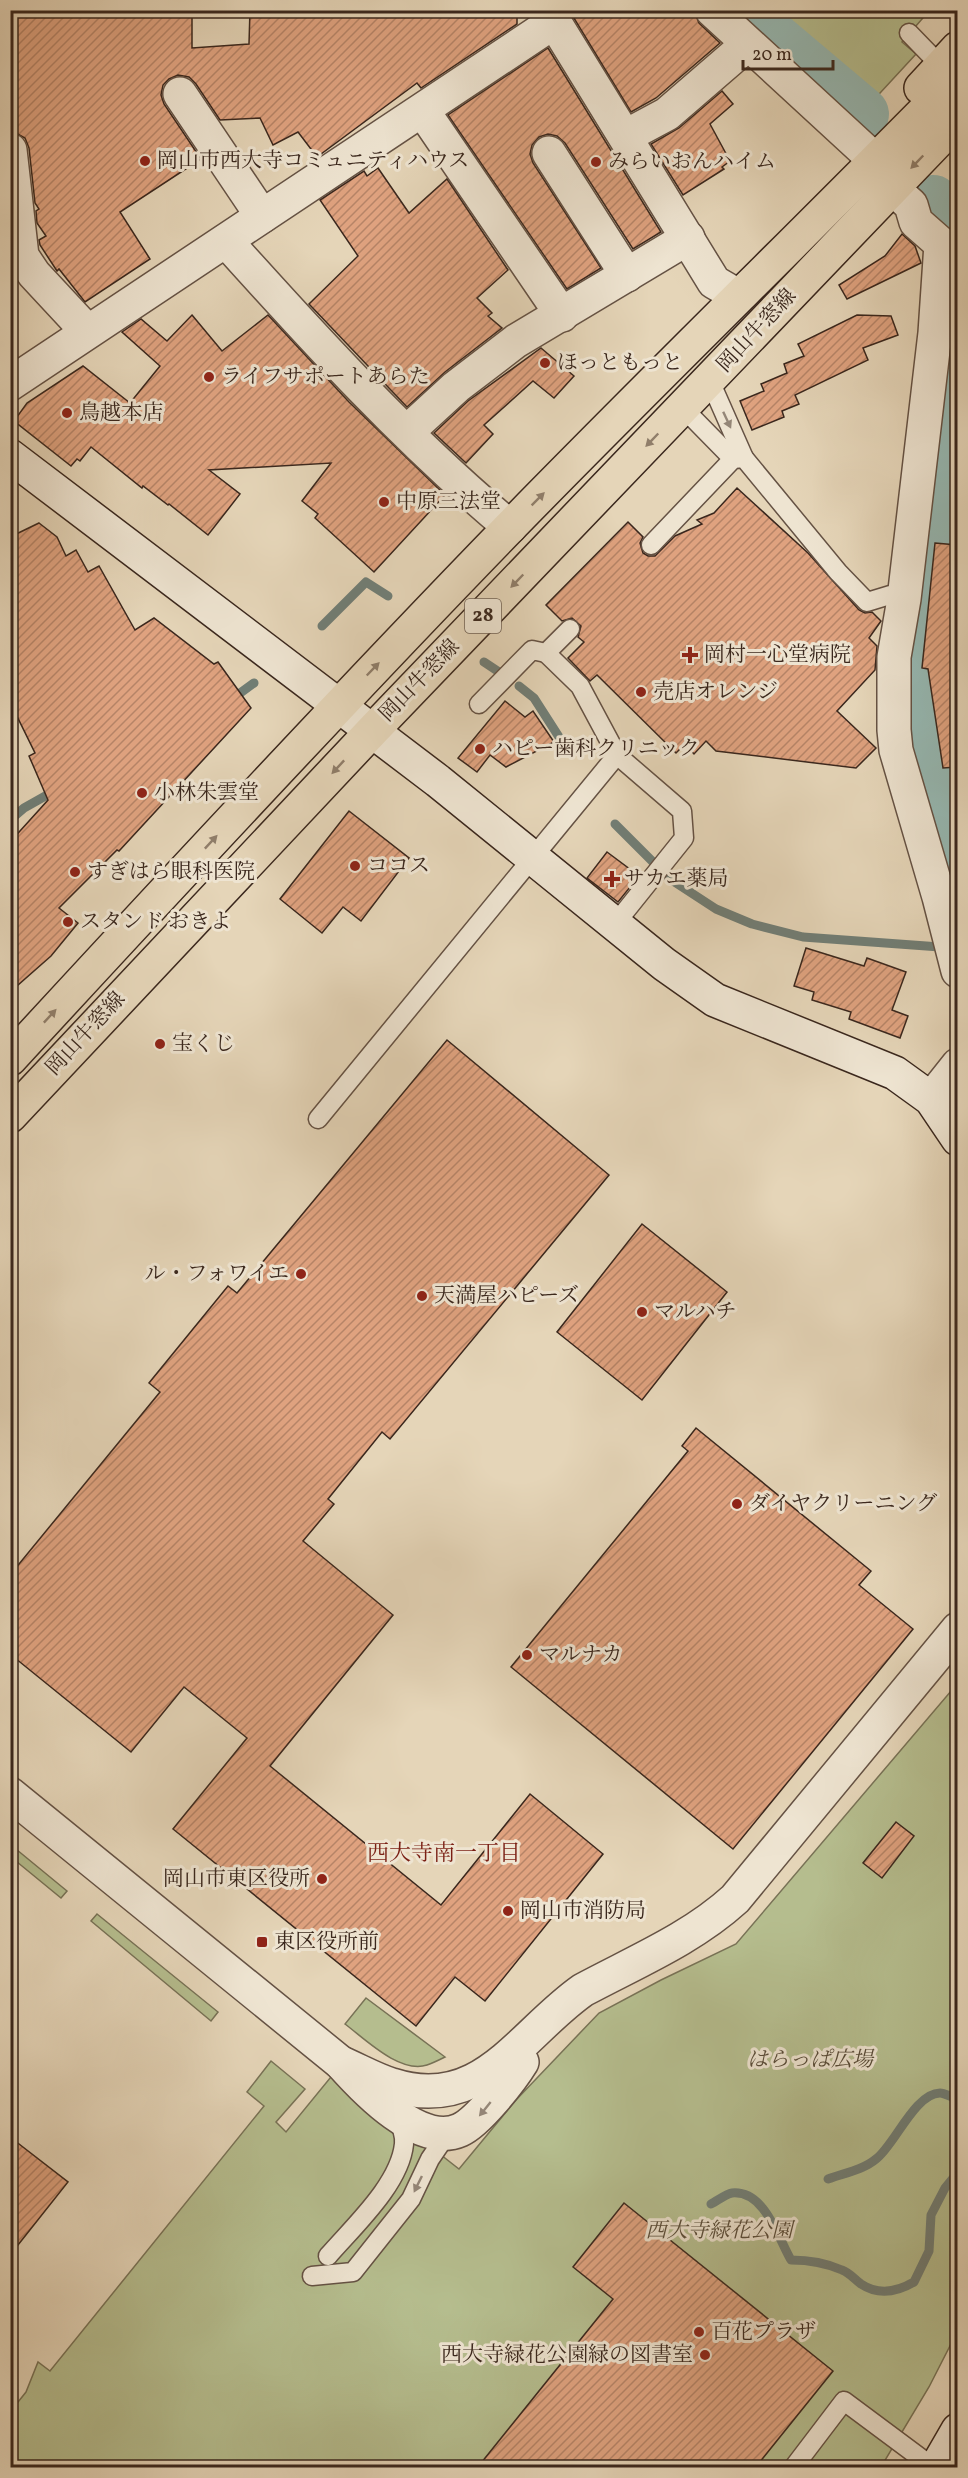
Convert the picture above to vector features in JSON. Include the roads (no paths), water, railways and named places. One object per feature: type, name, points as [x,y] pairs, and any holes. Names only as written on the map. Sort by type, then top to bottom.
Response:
[{"type":"main road","points":[[877,166],[952,64]]},
{"type":"main road","name":"岡山牛窓線","points":[[14,1049],[339,704],[805,228],[877,166],[957,120]]},
{"type":"main road","name":"岡山牛窓線","points":[[10,1116],[373,730],[697,394],[877,166]]},
{"type":"street","points":[[712,10],[877,166],[911,205],[916,222],[941,244],[935,333],[904,599],[894,657],[896,750],[939,897],[957,971]]},
{"type":"street","points":[[10,384],[423,111],[550,16],[714,282],[738,296]]},
{"type":"street","points":[[626,136],[667,114],[748,44]]},
{"type":"street","points":[[180,94],[262,216]]},
{"type":"street","points":[[423,111],[562,315]]},
{"type":"street","points":[[10,150],[22,256],[34,274],[87,331]]},
{"type":"street","points":[[549,153],[627,275]]},
{"type":"street","points":[[407,432],[456,387],[516,341],[688,238]]},
{"type":"street","points":[[226,241],[324,348],[407,432],[510,527]]},
{"type":"street","points":[[669,366],[697,394]]},
{"type":"street","points":[[10,456],[373,730],[664,964],[714,1000],[895,1073],[931,1099],[957,1139]]},
{"type":"street","points":[[14,1049],[48,1075]]},
{"type":"street","points":[[931,1099],[957,1065]]},
{"type":"street","points":[[393,2099],[413,2090],[435,2091],[467,2085],[484,2076],[583,1989],[692,1933],[716,1917],[735,1899],[957,1629]]},
{"type":"street","points":[[10,1794],[341,2063],[393,2099],[401,2100],[421,2119],[435,2142],[460,2131],[474,2121],[516,2073],[556,2011]]},
{"type":"street","points":[[935,2468],[957,2430]]},
{"type":"lane","points":[[909,33],[952,64]]},
{"type":"lane","points":[[697,394],[739,459],[867,602],[890,595],[904,599]]},
{"type":"lane","points":[[697,394],[739,459]]},
{"type":"lane","points":[[651,545],[739,459]]},
{"type":"lane","points":[[546,653],[570,629]]},
{"type":"lane","points":[[479,704],[532,650],[546,653],[580,686],[617,755],[682,811],[684,838],[615,924]]},
{"type":"lane","points":[[318,1119],[617,755]]},
{"type":"lane","points":[[328,2256],[382,2193],[396,2170],[404,2143],[403,2130],[393,2099]]},
{"type":"lane","points":[[312,2276],[353,2272],[411,2199],[435,2142]]},
{"type":"lane","points":[[794,2468],[844,2401],[935,2468]]},
{"type":"waterway","points":[[749,10],[760,28],[862,114]]},
{"type":"waterway","points":[[933,202],[953,230],[958,248]]},
{"type":"waterway","points":[[958,250],[938,469],[910,656],[924,773],[958,901]]},
{"type":"waterway","points":[[322,626],[366,582],[388,596]]},
{"type":"waterway","points":[[484,662],[499,672]]},
{"type":"waterway","points":[[232,699],[254,683]]},
{"type":"waterway","points":[[519,686],[534,698],[568,751]]},
{"type":"waterway","points":[[10,820],[24,808],[56,790]]},
{"type":"waterway","points":[[615,824],[670,879],[716,909],[752,924],[803,937],[940,947]]},
{"type":"waterway","points":[[828,2179],[859,2169],[876,2159],[914,2110],[931,2095],[942,2093],[958,2099]]},
{"type":"waterway","points":[[711,2204],[732,2193],[743,2194],[762,2207],[791,2260],[830,2265],[850,2274],[868,2288],[888,2291],[914,2282],[929,2251],[931,2215],[945,2188],[958,2172]]},
{"type":"place","name":"岡山市西大寺コミュニティハウス","points":[[145,161]]},
{"type":"place","name":"みらいおんハイム","points":[[596,162]]},
{"type":"place","name":"ほっともっと","points":[[545,363]]},
{"type":"place","name":"ライフサポートあらた","points":[[209,377]]},
{"type":"place","name":"鳥越本店","points":[[67,413]]},
{"type":"place","name":"中原三法堂","points":[[384,502]]},
{"type":"place","name":"岡村一心堂病院","points":[[690,655]]},
{"type":"place","name":"売店オレンジ","points":[[641,692]]},
{"type":"place","name":"ハピー歯科クリニック","points":[[480,749]]},
{"type":"place","name":"小林朱雲堂","points":[[142,793]]},
{"type":"place","name":"ココス","points":[[355,866]]},
{"type":"place","name":"すぎはら眼科医院","points":[[75,872]]},
{"type":"place","name":"サカエ薬局","points":[[612,879]]},
{"type":"place","name":"スタンド おきよ","points":[[68,922]]},
{"type":"place","name":"宝くじ","points":[[160,1044]]},
{"type":"place","name":"ル・フォワイエ","points":[[301,1274]]},
{"type":"place","name":"天満屋ハピーズ","points":[[422,1296]]},
{"type":"place","name":"マルハチ","points":[[642,1312]]},
{"type":"place","name":"ダイヤクリーニング","points":[[737,1504]]},
{"type":"place","name":"マルナカ","points":[[527,1655]]},
{"type":"place","name":"岡山市東区役所","points":[[322,1879]]},
{"type":"place","name":"岡山市消防局","points":[[508,1911]]},
{"type":"place","name":"東区役所前","points":[[262,1942]]},
{"type":"place","name":"百花プラザ","points":[[699,2332]]},
{"type":"place","name":"西大寺緑花公園緑の図書室","points":[[705,2355]]},
{"type":"district","name":"西大寺南一丁目","points":[[444,1854]]},
{"type":"park label","name":"はらっぱ広場","points":[[810,2060]]},
{"type":"park label","name":"西大寺緑花公園","points":[[719,2231]]}]
